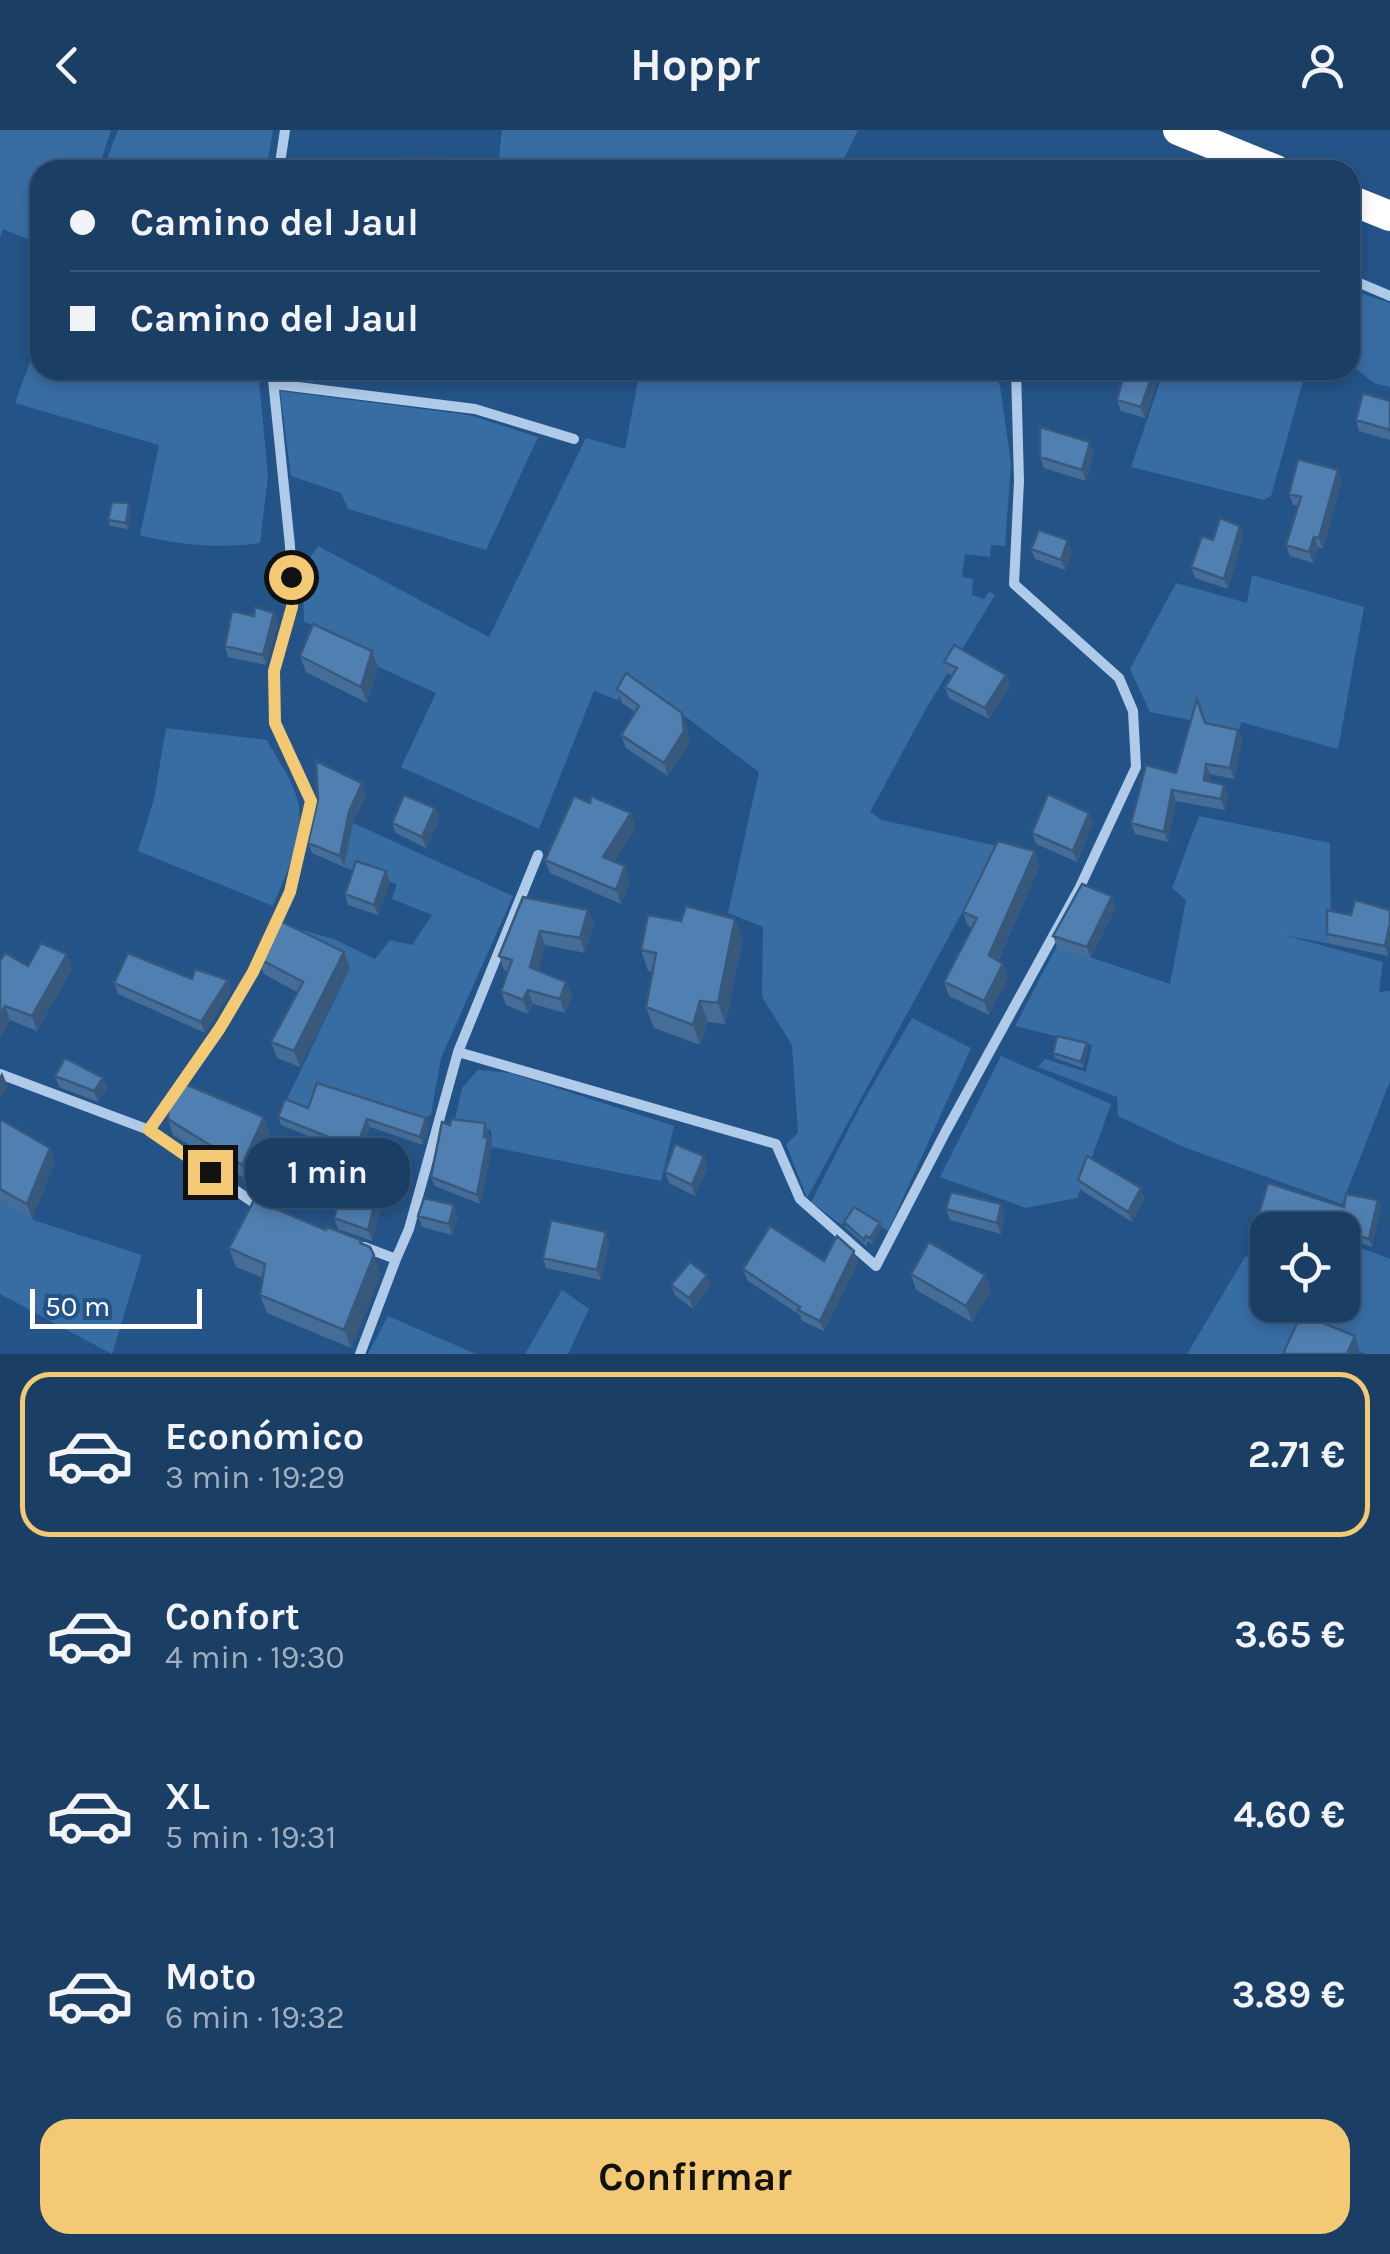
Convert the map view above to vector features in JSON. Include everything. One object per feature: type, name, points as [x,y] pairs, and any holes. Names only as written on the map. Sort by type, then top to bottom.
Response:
[{"type":"highway","points":[[1178,130],[1252,160]]},
{"type":"highway","points":[[1360,204],[1390,216]]},
{"type":"street","points":[[280,160],[285,130]]},
{"type":"street","points":[[1360,283],[1390,296]]},
{"type":"street","points":[[149,1130],[220,1028],[253,972],[290,892],[311,801],[275,723],[274,671],[292,607],[273,380]]},
{"type":"street","points":[[458,1052],[776,1144],[800,1198],[876,1266],[1079,889],[1136,766],[1133,711],[1119,678],[1014,584],[1019,481],[1016,380]]},
{"type":"street","points":[[274,384],[475,409],[574,439]]},
{"type":"street","points":[[360,1354],[409,1229],[458,1052],[538,855]]},
{"type":"street","points":[[0,1074],[149,1130],[271,1214]]},
{"type":"street","points":[[360,1246],[396,1259]]},
{"type":"shaded area","points":[[0,130],[111,130],[101,160],[30,160],[30,240],[3,229],[0,237]]},
{"type":"shaded area","points":[[118,130],[273,130],[268,160],[107,160]]},
{"type":"shaded area","points":[[502,130],[858,130],[846,160],[453,160],[499,158]]},
{"type":"shaded area","points":[[1360,293],[1390,303],[1390,387],[1374,383],[1360,372]]},
{"type":"shaded area","points":[[30,362],[30,380],[259,380],[268,476],[260,543],[200,545],[140,535],[159,445],[15,403]]},
{"type":"shaded area","points":[[638,380],[998,380],[1000,386],[1011,463],[1005,546],[991,545],[990,557],[965,554],[962,577],[973,579],[972,595],[984,599],[989,592],[995,595],[927,707],[870,812],[882,820],[998,846],[807,1198],[786,1144],[798,1133],[792,1045],[762,997],[763,927],[728,913],[759,772],[633,677],[617,700],[594,691],[539,829],[401,767],[436,693],[319,640],[325,630],[304,622],[302,560],[310,558],[318,546],[489,637],[586,438],[625,449]]},
{"type":"shaded area","points":[[1161,380],[1303,380],[1271,496],[1264,500],[1131,467]]},
{"type":"shaded area","points":[[280,391],[469,415],[538,437],[486,550],[348,509],[341,493],[291,476]]},
{"type":"shaded area","points":[[1252,575],[1364,607],[1338,749],[1241,722],[1239,730],[1150,712],[1130,669],[1176,583],[1247,603]]},
{"type":"shaded area","points":[[166,728],[267,740],[291,783],[299,812],[294,853],[273,906],[138,851],[154,799]]},
{"type":"shaded area","points":[[1199,816],[1330,843],[1331,944],[1284,935],[1383,962],[1379,992],[1390,991],[1390,1081],[1342,1204],[1186,1148],[1118,1116],[1117,1097],[1038,1067],[1045,1059],[1086,1072],[1092,1045],[1015,1026],[1057,946],[1170,984],[1186,900],[1172,888]]},
{"type":"shaded area","points":[[353,823],[513,896],[441,1058],[431,1114],[421,1123],[312,1112],[285,1103],[350,968],[287,926],[334,939],[375,959],[390,940],[412,945],[432,915],[392,899],[397,884],[343,867]]},
{"type":"shaded area","points":[[912,1018],[971,1048],[888,1231],[853,1207],[842,1225],[811,1202]]},
{"type":"shaded area","points":[[1001,1056],[1111,1104],[1077,1198],[1026,1208],[940,1177]]},
{"type":"shaded area","points":[[478,1070],[510,1073],[674,1126],[661,1181],[492,1147],[491,1130],[454,1123],[462,1088]]},
{"type":"shaded area","points":[[0,1201],[36,1221],[142,1255],[112,1354],[0,1294]]},
{"type":"shaded area","points":[[1360,1248],[1390,1259],[1390,1354],[1365,1354],[1307,1329],[1310,1322],[1360,1322]]},
{"type":"shaded area","points":[[1250,1256],[1250,1322],[1297,1322],[1283,1354],[1187,1354],[1245,1257]]},
{"type":"shaded area","points":[[562,1290],[589,1309],[568,1354],[525,1354]]},
{"type":"shaded area","points":[[388,1316],[476,1354],[368,1354]]},
{"type":"building","points":[[445,158],[445,160],[376,160]]},
{"type":"building","points":[[1122,380],[1150,380],[1141,407],[1117,400]]},
{"type":"building","points":[[1363,393],[1390,401],[1390,430],[1356,420]]},
{"type":"building","points":[[1040,427],[1090,442],[1082,470],[1040,457]]},
{"type":"building","points":[[1298,459],[1338,470],[1319,538],[1314,537],[1309,552],[1286,545],[1301,497],[1289,494]]},
{"type":"building","points":[[112,502],[129,503],[126,523],[108,520]]},
{"type":"building","points":[[1220,518],[1240,526],[1224,579],[1191,567],[1202,536],[1213,540]]},
{"type":"building","points":[[1039,530],[1068,540],[1061,560],[1031,549]]},
{"type":"building","points":[[255,607],[274,613],[263,655],[225,646],[232,611],[254,616]]},
{"type":"building","points":[[313,624],[372,651],[361,687],[300,656]]},
{"type":"building","points":[[954,645],[1006,675],[985,708],[945,687],[957,668],[944,662]]},
{"type":"building","points":[[626,673],[682,713],[684,731],[664,763],[621,735],[639,706],[617,689]]},
{"type":"building","points":[[1197,699],[1205,723],[1238,730],[1230,768],[1206,764],[1204,780],[1224,785],[1221,799],[1172,790],[1164,832],[1131,823],[1146,765],[1176,773]]},
{"type":"building","points":[[316,761],[362,783],[349,812],[340,856],[308,843],[318,799]]},
{"type":"building","points":[[1048,794],[1089,813],[1073,851],[1032,833]]},
{"type":"building","points":[[404,795],[435,808],[422,837],[392,823]]},
{"type":"building","points":[[574,796],[590,803],[591,796],[631,813],[603,857],[625,866],[616,890],[545,860]]},
{"type":"building","points":[[998,841],[1035,851],[989,955],[1003,964],[984,1001],[944,982],[977,918],[963,912]]},
{"type":"building","points":[[356,861],[386,871],[374,905],[345,894]]},
{"type":"building","points":[[1082,884],[1112,896],[1087,947],[1053,936]]},
{"type":"building","points":[[523,897],[588,910],[580,938],[540,931],[530,967],[566,982],[560,999],[528,990],[523,1000],[501,991],[512,960],[499,956]]},
{"type":"building","points":[[1355,900],[1390,910],[1385,946],[1327,934],[1327,910],[1351,915]]},
{"type":"building","points":[[686,906],[735,919],[718,1003],[700,1001],[693,1025],[646,1007],[656,953],[641,950],[648,915],[681,921]]},
{"type":"building","points":[[278,920],[344,952],[294,1051],[271,1042],[303,982],[258,958]]},
{"type":"building","points":[[41,943],[67,954],[32,1016],[5,1006],[0,1014],[0,961],[5,953],[28,966]]},
{"type":"building","points":[[128,953],[192,979],[195,969],[228,980],[201,1022],[114,983]]},
{"type":"building","points":[[1057,1036],[1087,1043],[1081,1062],[1053,1053]]},
{"type":"building","points":[[65,1058],[103,1078],[94,1091],[55,1076]]},
{"type":"building","points":[[180,1082],[264,1117],[242,1165],[168,1119],[168,1101]]},
{"type":"building","points":[[317,1083],[426,1118],[420,1137],[367,1119],[356,1148],[278,1117],[285,1099],[308,1108]]},
{"type":"building","points":[[0,1119],[50,1148],[27,1204],[0,1189]]},
{"type":"building","points":[[451,1119],[485,1123],[484,1137],[488,1138],[477,1195],[431,1177],[442,1122],[450,1125]]},
{"type":"building","points":[[675,1144],[704,1156],[692,1185],[665,1172]]},
{"type":"building","points":[[1087,1156],[1141,1188],[1128,1212],[1078,1180]]},
{"type":"building","points":[[345,1178],[379,1187],[368,1230],[334,1218]]},
{"type":"building","points":[[1268,1183],[1344,1207],[1346,1194],[1378,1200],[1369,1239],[1360,1236],[1360,1212],[1260,1212]]},
{"type":"building","points":[[951,1192],[1001,1204],[997,1223],[946,1209]]},
{"type":"building","points":[[424,1198],[454,1205],[449,1224],[418,1216]]},
{"type":"building","points":[[254,1200],[361,1240],[370,1247],[374,1255],[344,1330],[260,1295],[265,1264],[229,1248]]},
{"type":"building","points":[[854,1207],[880,1223],[870,1238],[866,1236],[864,1240],[844,1222]]},
{"type":"building","points":[[551,1220],[606,1232],[597,1270],[543,1258]]},
{"type":"building","points":[[770,1226],[824,1261],[837,1236],[854,1251],[820,1321],[798,1310],[800,1307],[743,1269]]},
{"type":"building","points":[[929,1242],[985,1275],[966,1306],[911,1274]]},
{"type":"building","points":[[690,1262],[707,1275],[689,1298],[671,1285]]},
{"type":"building","points":[[1297,1322],[1321,1322],[1355,1336],[1347,1354],[1283,1354]]},
{"type":"route","points":[[210,1172],[149,1130],[220,1028],[253,972],[290,892],[311,801],[275,723],[274,671],[292,607],[291,577]]}]
